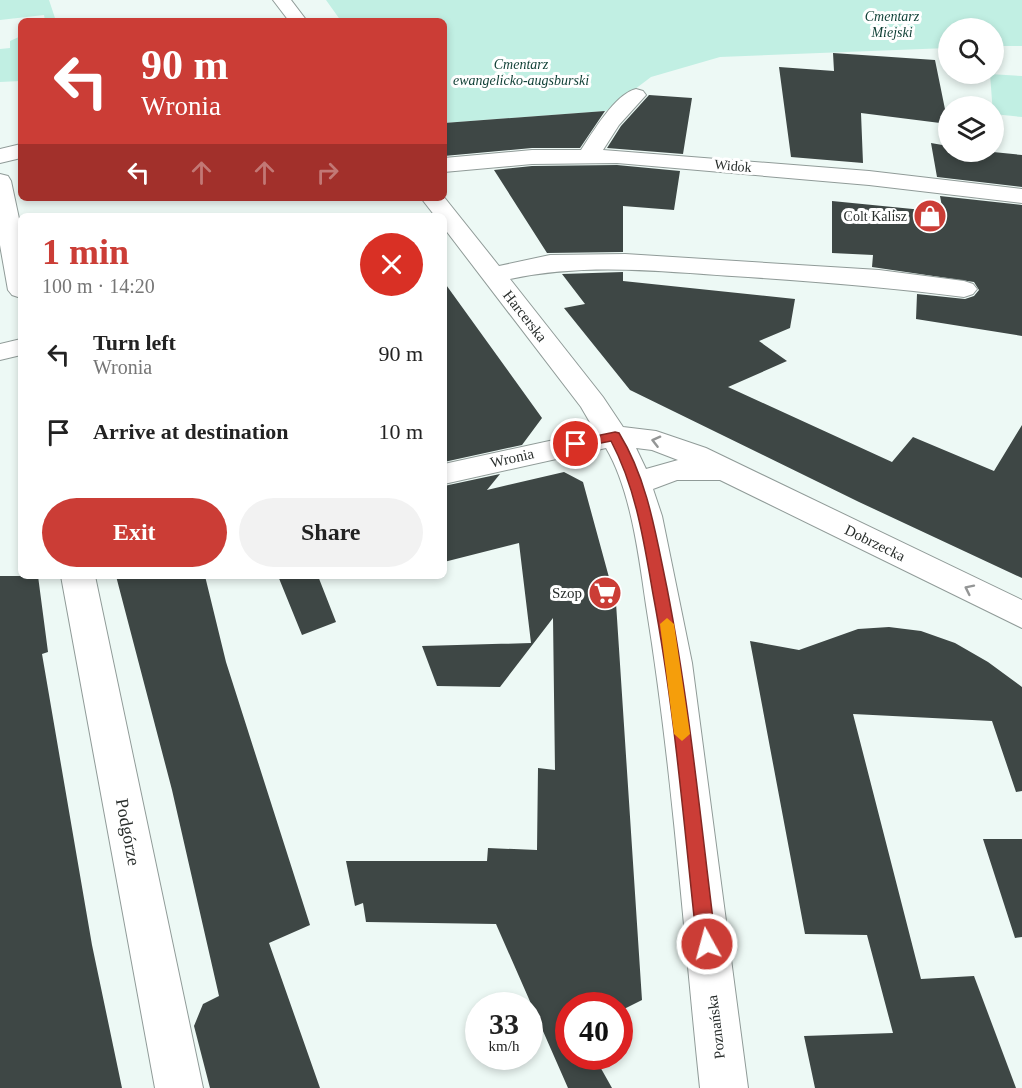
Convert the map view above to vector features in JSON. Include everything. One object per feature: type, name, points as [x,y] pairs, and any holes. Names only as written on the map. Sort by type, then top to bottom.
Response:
[{"type":"street","points":[[282,0],[296,18]]},
{"type":"street","points":[[588,155],[611,121],[636,94]]},
{"type":"street","points":[[0,156],[18,152]]},
{"type":"street","name":"Widok","points":[[447,165],[532,157],[588,155],[869,178],[1022,196]]},
{"type":"street","points":[[0,181],[18,274]]},
{"type":"street","name":"Harcerska","points":[[435,201],[445,213]]},
{"type":"street","name":"Harcerska","points":[[447,216],[615,436]]},
{"type":"street","points":[[493,275],[550,263],[625,261],[879,278],[964,289]]},
{"type":"street","points":[[0,352],[18,348]]},
{"type":"street","name":"Dobrzecka","points":[[615,436],[636,437],[675,447],[729,471],[792,517],[1022,615]]},
{"type":"street","name":"Wronia","points":[[447,473],[615,436]]},
{"type":"street","name":"Poznańska","points":[[615,436],[636,484],[659,578],[674,663],[722,1087]]},
{"type":"street","name":"Dobrzecka","points":[[636,484],[674,470],[708,468],[729,471]]},
{"type":"street","name":"Podgórze","points":[[79,579],[179,1088]]},
{"type":"green space","points":[[0,0],[49,0],[55,18],[44,18],[44,15],[0,20]]},
{"type":"green space","points":[[326,0],[1022,0],[1022,46],[1004,46],[1004,18],[938,18],[938,48],[720,57],[651,77],[606,111],[447,123],[447,18],[339,18]]},
{"type":"green space","points":[[18,37],[18,81],[0,82],[0,49],[10,48],[10,41]]},
{"type":"green space","points":[[1004,75],[1022,76],[1022,117],[1004,115],[1004,96],[992,96],[991,84],[1004,84]]},
{"type":"building","points":[[833,53],[935,60],[938,84],[942,96],[938,96],[938,123],[861,113],[863,163],[791,157],[779,67],[834,71]]},
{"type":"building","points":[[649,95],[692,98],[683,154],[607,148],[621,126]]},
{"type":"building","points":[[605,111],[580,148],[532,148],[447,156],[447,123]]},
{"type":"building","points":[[931,143],[938,144],[938,162],[1004,162],[1004,153],[1022,155],[1022,187],[937,177]]},
{"type":"building","points":[[617,165],[680,171],[674,210],[623,206],[623,252],[547,253],[494,170],[532,166]]},
{"type":"building","points":[[940,196],[1022,205],[1022,336],[916,319],[917,294],[965,299],[974,296],[979,290],[974,282],[872,267],[873,255],[832,253],[832,201],[943,212]]},
{"type":"building","points":[[623,272],[623,281],[795,299],[790,328],[759,341],[787,361],[728,387],[892,462],[913,437],[994,471],[1022,425],[1022,578],[859,502],[630,390],[564,308],[585,304],[562,274]]},
{"type":"building","points":[[447,286],[542,418],[522,445],[447,461]]},
{"type":"building","points":[[564,472],[583,482],[616,603],[642,1000],[633,1004],[633,992],[555,992],[555,1058],[543,1031],[543,992],[526,992],[496,924],[366,922],[363,903],[355,906],[346,861],[487,861],[488,848],[537,850],[538,768],[555,770],[553,618],[500,687],[437,686],[422,646],[531,643],[519,543],[447,561],[447,485],[500,474],[487,490]]},
{"type":"building","points":[[0,576],[18,576],[18,579],[38,579],[48,652],[42,654],[92,945],[122,1088],[0,1088]]},
{"type":"building","points":[[117,579],[206,579],[226,662],[310,925],[269,943],[320,1088],[210,1088],[194,1026],[203,1004],[219,996],[172,790]]},
{"type":"building","points":[[279,579],[319,579],[336,622],[302,635]]},
{"type":"building","points":[[889,627],[921,631],[955,643],[988,662],[1022,687],[1022,791],[1016,792],[992,721],[853,714],[921,979],[974,976],[1016,1088],[815,1088],[804,1036],[893,1033],[867,935],[805,934],[750,641],[799,650],[858,629]]},
{"type":"building","points":[[983,839],[1022,839],[1022,937],[1015,938]]},
{"type":"building","points":[[560,1070],[602,1070],[612,1088],[568,1088]]},
{"type":"slow traffic","points":[[667,624],[682,734]]},
{"type":"place","name":"Colt Kalisz","points":[[930,216]]},
{"type":"place","name":"Szop","points":[[605,593]]},
{"type":"route","points":[[576,444],[615,436],[627,458],[646,516],[674,663],[707,944]]},
{"type":"park label","name":"Cmentarz Miejski","points":[[892,24]]},
{"type":"park label","name":"Cmentarz ewangelicko-augsburski","points":[[521,72]]}]
